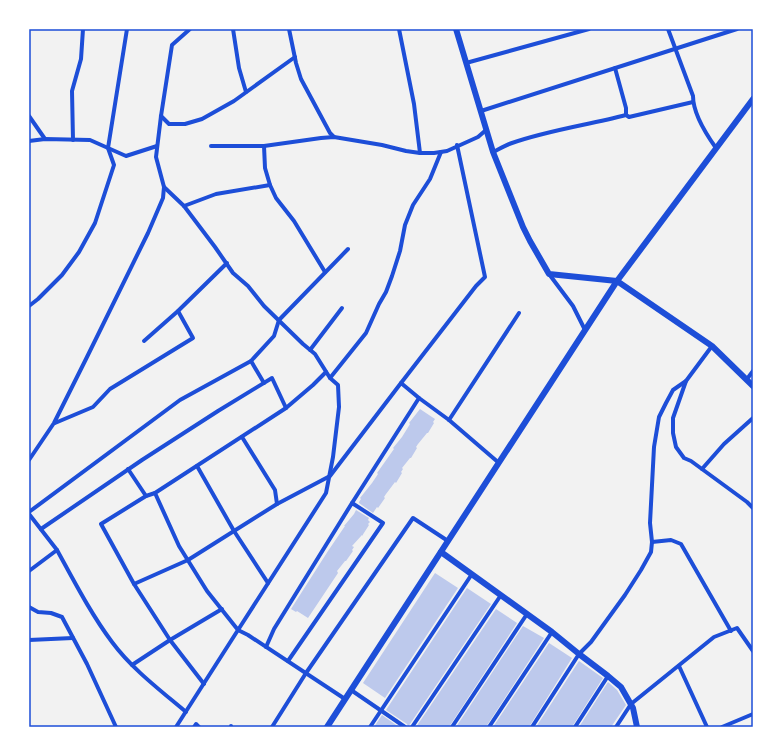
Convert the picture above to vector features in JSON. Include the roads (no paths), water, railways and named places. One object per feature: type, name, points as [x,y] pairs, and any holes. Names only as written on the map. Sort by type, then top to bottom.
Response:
[{"type":"street","points":[[73,140],[72,91],[80,59],[83,29]]},
{"type":"street","points":[[29,306],[62,275],[79,252],[96,223],[114,165],[108,148],[127,29]]},
{"type":"street","points":[[29,460],[54,423],[148,233],[163,198],[164,187],[156,157],[172,44],[190,29]]},
{"type":"street","points":[[232,29],[239,68],[246,92]]},
{"type":"street","points":[[289,29],[301,80],[330,133],[334,137]]},
{"type":"street","points":[[398,29],[414,104],[420,153]]},
{"type":"street","points":[[456,29],[493,152],[523,227],[549,274],[573,306],[585,330]]},
{"type":"street","points":[[466,64],[589,29]]},
{"type":"street","points":[[668,29],[693,96],[693,102],[703,129],[716,148]]},
{"type":"street","points":[[481,111],[737,29]]},
{"type":"street","points":[[161,116],[169,124],[185,124],[202,119],[234,101],[295,57]]},
{"type":"street","points":[[615,68],[626,108],[626,115]]},
{"type":"street","points":[[327,727],[617,281],[753,99]]},
{"type":"street","points":[[493,152],[512,143],[561,129],[591,124],[626,115],[629,117],[693,102]]},
{"type":"street","points":[[29,116],[45,138]]},
{"type":"street","points":[[211,146],[264,146],[334,137],[382,145],[406,151],[434,153],[447,150],[478,137],[486,130]]},
{"type":"street","points":[[29,141],[45,138],[90,140],[126,156],[157,146]]},
{"type":"street","points":[[134,584],[188,560],[277,504],[330,476],[476,286],[486,277],[457,145]]},
{"type":"street","points":[[264,146],[265,168],[276,198],[294,221],[325,272]]},
{"type":"street","points":[[330,378],[366,333],[392,276],[405,226],[413,206],[430,179],[441,152]]},
{"type":"street","points":[[184,206],[216,194],[270,185]]},
{"type":"street","points":[[164,187],[184,206],[233,273],[248,286],[264,306],[315,354],[330,378],[338,385],[339,407],[334,457],[326,493],[176,727]]},
{"type":"street","points":[[186,712],[139,672],[113,643],[97,620],[57,550],[29,513],[180,400],[251,361],[274,336],[279,320],[348,249]]},
{"type":"street","points":[[144,340],[178,311],[227,263]]},
{"type":"street","points":[[549,274],[617,281],[712,346],[753,386]]},
{"type":"street","points":[[310,350],[342,308]]},
{"type":"street","points":[[54,423],[93,407],[110,389],[193,338],[178,311]]},
{"type":"street","points":[[449,420],[519,313]]},
{"type":"street","points":[[712,346],[686,381],[673,418],[673,433],[676,447],[684,458],[691,461],[753,508]]},
{"type":"street","points":[[251,361],[264,383]]},
{"type":"street","points":[[747,379],[753,371]]},
{"type":"street","points":[[204,684],[170,640],[134,584],[101,524],[197,466],[286,408],[314,385],[326,372]]},
{"type":"street","points":[[41,529],[128,469],[272,378],[286,408]]},
{"type":"street","points":[[532,727],[579,654],[591,642],[625,595],[641,570],[650,552],[652,542],[650,523],[654,447],[659,417],[672,390],[686,381]]},
{"type":"street","points":[[401,383],[449,420],[499,463]]},
{"type":"street","points":[[266,647],[274,629],[419,398]]},
{"type":"street","points":[[702,469],[724,444],[753,418]]},
{"type":"street","points":[[242,437],[275,490],[277,504]]},
{"type":"street","points":[[197,466],[234,531],[268,583]]},
{"type":"street","points":[[128,469],[146,496]]},
{"type":"street","points":[[155,492],[179,546],[207,591],[238,630],[345,699]]},
{"type":"street","points":[[288,661],[383,523],[352,503]]},
{"type":"street","points":[[272,727],[306,674],[413,518],[448,541]]},
{"type":"street","points":[[652,542],[671,540],[681,544],[731,631]]},
{"type":"street","points":[[29,571],[57,550]]},
{"type":"street","points":[[441,552],[552,632],[621,687],[633,708],[637,727]]},
{"type":"street","points":[[370,727],[472,574]]},
{"type":"street","points":[[412,727],[501,595]]},
{"type":"street","points":[[29,607],[38,612],[51,613],[62,617],[87,664],[116,727]]},
{"type":"street","points":[[132,664],[222,609]]},
{"type":"street","points":[[452,727],[527,614]]},
{"type":"street","points":[[616,727],[631,704],[714,637],[737,628],[753,651]]},
{"type":"street","points":[[489,727],[552,632]]},
{"type":"street","points":[[29,640],[73,638]]},
{"type":"street","points":[[679,666],[707,727]]},
{"type":"street","points":[[575,727],[608,676]]},
{"type":"street","points":[[351,690],[405,727]]},
{"type":"street","points":[[722,727],[753,714]]},
{"type":"street","points":[[194,727],[196,724],[200,727]]}]
